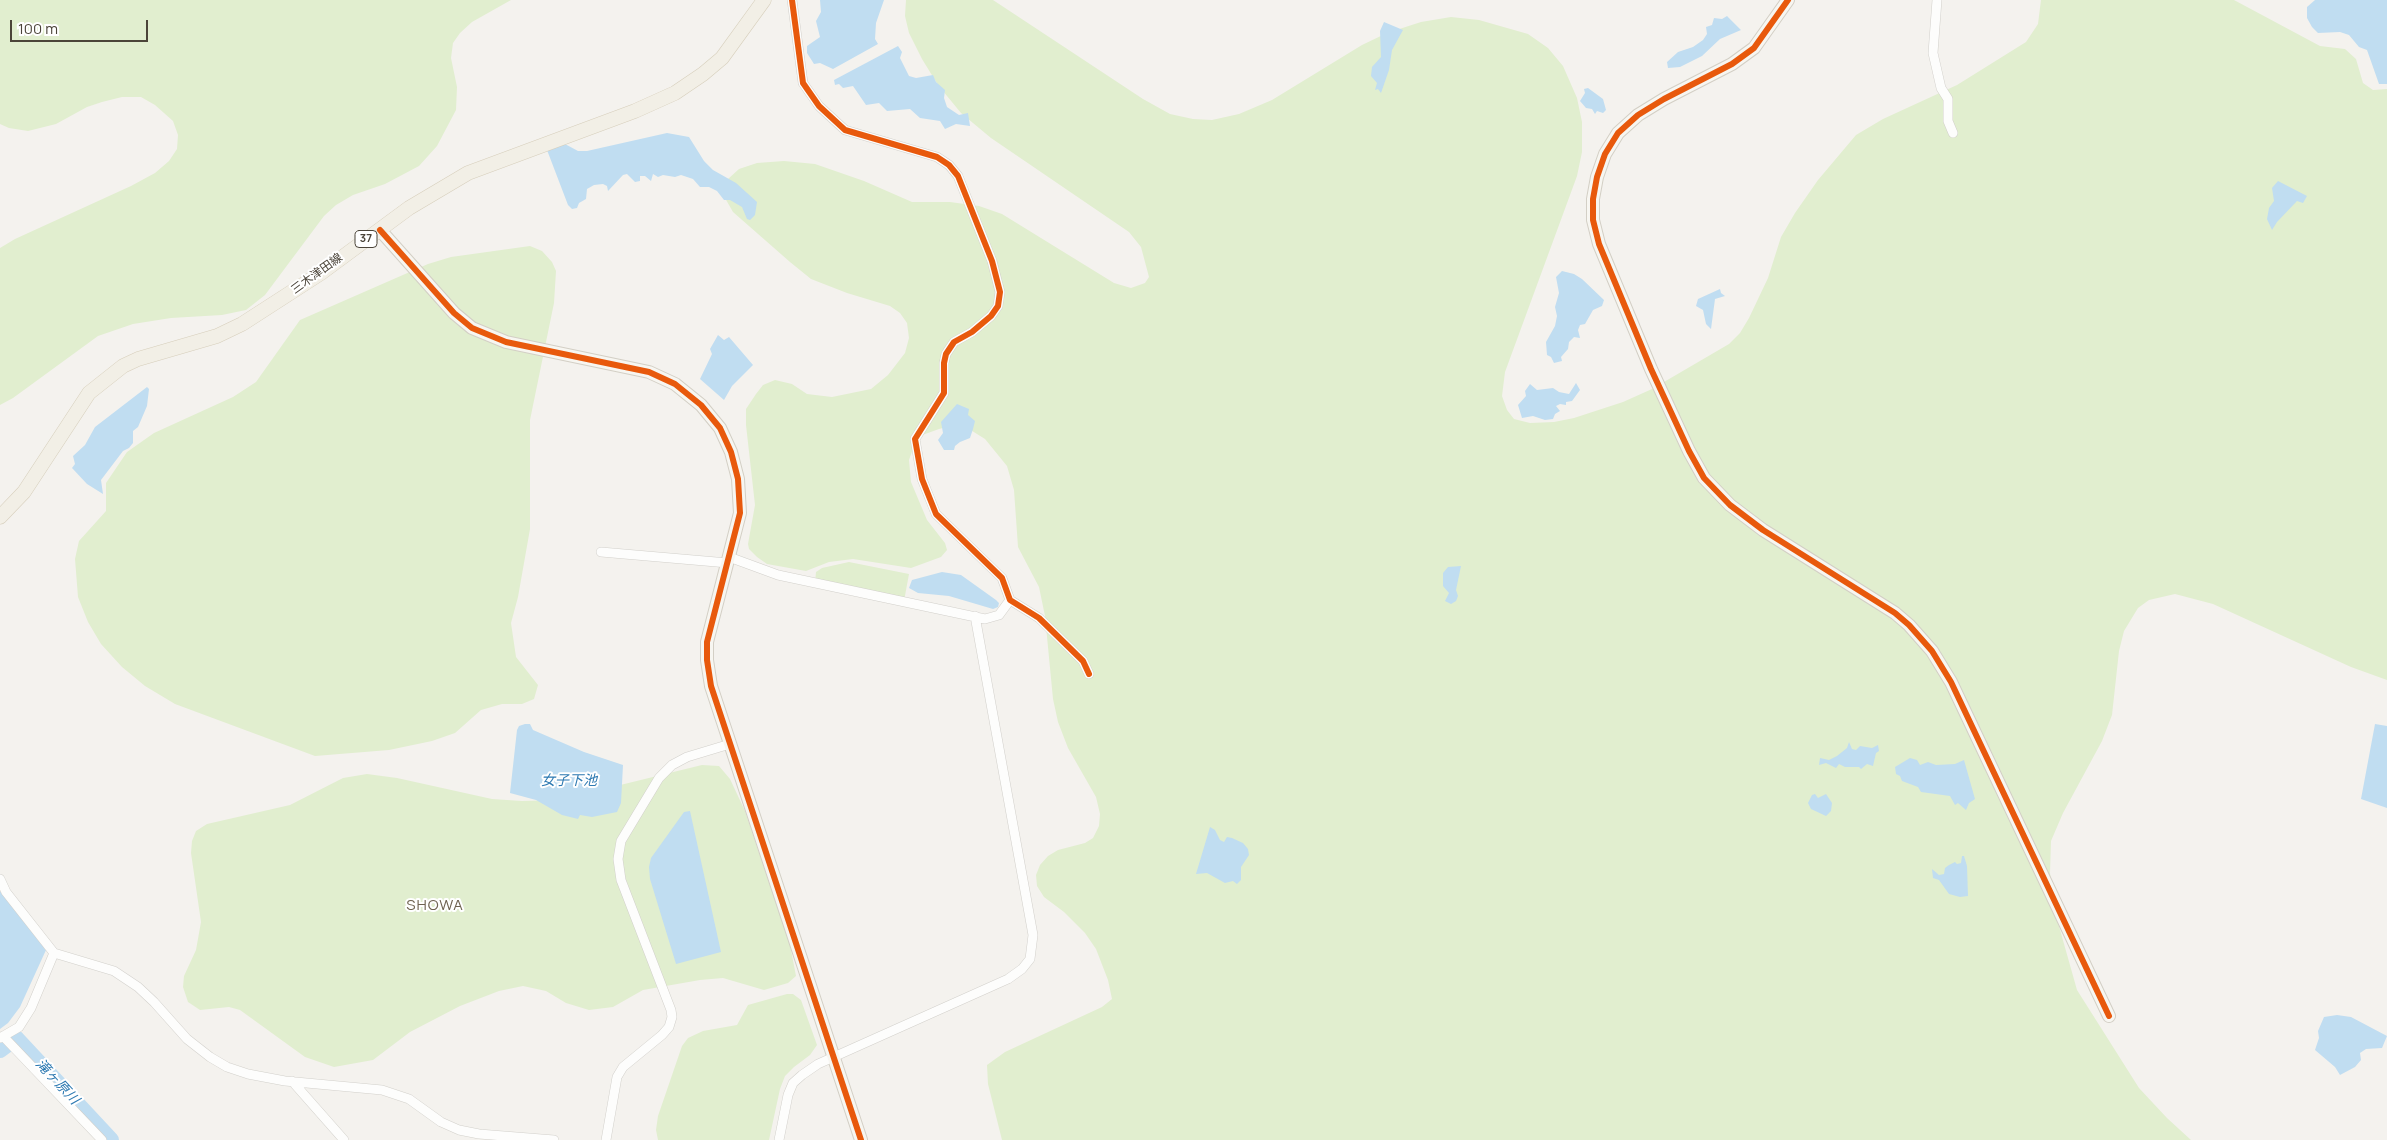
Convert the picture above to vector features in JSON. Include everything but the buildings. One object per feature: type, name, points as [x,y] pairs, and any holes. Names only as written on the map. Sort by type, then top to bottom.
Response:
[{"type":"main road","name":"三木津田線","points":[[0,517],[24,492],[76,410],[103,379],[122,366],[138,359],[217,336],[242,324],[265,311],[409,208],[468,173],[635,111],[674,93],[703,74],[722,58],[764,0]]},
{"type":"street","points":[[792,0],[798,56],[803,83],[809,94],[845,130],[937,157],[949,165],[958,176],[992,261],[1000,292],[998,306],[991,316],[972,332],[954,342],[946,354],[944,363],[944,393],[920,429],[915,440],[922,479],[936,514],[1002,578],[1010,600],[1038,618],[1084,661],[1089,674]]},
{"type":"street","points":[[1788,0],[1754,48],[1732,64],[1664,99],[1638,115],[1618,133],[1605,154],[1597,177],[1593,199],[1593,220],[1599,244],[1688,451],[1704,478],[1730,505],[1763,530],[1895,613],[1909,624],[1932,651],[1951,682],[2110,1016]]},
{"type":"street","points":[[1937,0],[1933,53],[1940,88],[1948,100],[1948,121],[1953,133]]},
{"type":"street","points":[[380,230],[454,313],[472,328],[506,342],[649,372],[675,384],[701,405],[720,428],[731,452],[738,479],[740,513],[707,642],[707,660],[712,686],[861,1140]]},
{"type":"street","points":[[601,552],[728,560],[778,576],[985,619],[999,615],[1010,600]]},
{"type":"street","points":[[779,1140],[788,1095],[793,1084],[802,1075],[818,1064],[1008,979],[1022,970],[1030,959],[1033,935],[975,616]]},
{"type":"street","points":[[606,1140],[617,1077],[624,1067],[669,1028],[672,1018],[671,1010],[621,880],[618,859],[621,841],[659,778],[672,765],[687,756],[730,744]]},
{"type":"street","points":[[0,880],[6,892],[54,953],[114,970],[154,1002],[187,1039],[227,1067],[248,1074],[292,1081],[382,1090],[409,1099],[441,1122],[459,1130],[479,1134],[554,1140]]},
{"type":"street","points":[[54,953],[31,1008],[19,1026],[3,1038],[15,1048],[102,1140]]},
{"type":"street","points":[[292,1081],[344,1140]]},
{"type":"green space","points":[[0,0],[511,0],[472,22],[460,33],[453,43],[451,58],[457,87],[456,110],[437,146],[419,166],[385,184],[353,195],[336,205],[324,216],[265,295],[246,310],[222,315],[171,318],[133,324],[98,336],[13,398],[0,405],[0,248],[15,239],[131,186],[155,173],[169,161],[177,149],[178,135],[173,121],[155,105],[141,97],[122,97],[102,102],[87,107],[56,124],[28,131],[9,128],[0,124]]},
{"type":"green space","points":[[906,0],[993,0],[1143,99],[1170,114],[1193,119],[1212,120],[1239,114],[1272,100],[1362,45],[1387,33],[1421,22],[1451,17],[1479,20],[1528,34],[1548,48],[1563,66],[1577,98],[1582,122],[1582,152],[1577,176],[1505,372],[1502,396],[1507,410],[1514,419],[1530,423],[1554,422],[1574,418],[1623,402],[1652,389],[1729,344],[1740,333],[1749,318],[1768,278],[1781,237],[1795,213],[1818,180],[1856,135],[1883,119],[1957,85],[2026,42],[2038,24],[2041,0],[2234,0],[2320,46],[2345,49],[2356,59],[2363,83],[2373,90],[2387,89],[2387,680],[2351,667],[2213,604],[2175,594],[2149,600],[2138,608],[2124,631],[2119,651],[2112,715],[2102,741],[2063,813],[2051,841],[2050,873],[2055,912],[2077,990],[2139,1088],[2191,1140],[1002,1140],[988,1084],[987,1065],[1005,1052],[1102,1007],[1112,999],[1108,980],[1096,949],[1085,933],[1064,912],[1044,897],[1037,886],[1036,875],[1040,865],[1048,856],[1058,850],[1085,843],[1093,838],[1099,826],[1100,814],[1096,797],[1068,748],[1058,722],[1053,699],[1045,616],[1039,587],[1018,547],[1014,490],[1007,466],[985,439],[969,429],[951,426],[917,437],[909,460],[911,482],[927,520],[945,543],[947,550],[941,557],[911,568],[853,559],[829,562],[806,571],[767,564],[749,549],[748,544],[755,505],[746,409],[756,394],[763,385],[775,380],[792,384],[807,394],[832,397],[871,389],[888,375],[905,353],[909,338],[907,323],[900,313],[890,306],[847,293],[811,279],[790,262],[733,212],[725,198],[724,186],[728,179],[739,169],[757,163],[784,161],[815,164],[864,181],[912,202],[950,202],[979,206],[1002,214],[1114,283],[1131,288],[1145,283],[1149,277],[1141,247],[1129,232],[991,138],[961,113],[938,85],[909,33],[905,16]]},
{"type":"green space","points":[[530,246],[542,251],[552,262],[556,271],[554,303],[530,420],[530,529],[518,597],[511,623],[516,657],[538,685],[534,699],[522,704],[502,704],[481,710],[455,733],[432,741],[389,750],[315,756],[175,704],[145,686],[122,667],[101,644],[88,622],[78,597],[75,559],[79,541],[106,511],[106,483],[127,452],[154,433],[233,397],[256,382],[300,320],[428,264],[451,257]]},
{"type":"green space","points":[[849,562],[909,574],[904,601],[815,583],[816,572],[822,568]]},
{"type":"green space","points":[[702,765],[719,766],[730,779],[745,811],[790,945],[796,976],[788,983],[764,990],[723,978],[700,980],[643,990],[613,1007],[589,1010],[566,1003],[546,991],[523,986],[499,991],[460,1006],[410,1032],[373,1060],[334,1067],[305,1057],[240,1010],[229,1007],[200,1010],[188,1002],[183,987],[184,976],[196,950],[201,922],[191,853],[192,841],[196,831],[207,824],[290,805],[343,778],[367,774],[397,778],[492,799],[522,801],[559,800]]},
{"type":"green space","points":[[793,994],[801,1000],[817,1045],[810,1055],[785,1076],[780,1089],[769,1140],[658,1140],[656,1130],[658,1116],[682,1046],[688,1038],[703,1031],[737,1025],[748,1005]]},
{"type":"water","points":[[820,0],[884,0],[876,23],[875,39],[878,44],[833,69],[820,63],[814,64],[807,53],[807,46],[820,37],[816,21],[821,12]]},
{"type":"water","points":[[2315,0],[2387,0],[2387,84],[2379,84],[2367,50],[2359,47],[2349,35],[2340,32],[2318,33],[2312,27],[2307,18],[2307,7]]},
{"type":"water","points":[[1727,16],[1741,30],[1720,39],[1702,56],[1680,67],[1668,68],[1667,62],[1678,52],[1693,47],[1703,40],[1707,34],[1706,27],[1712,25],[1714,18],[1722,19]]},
{"type":"water","points":[[1384,22],[1403,30],[1392,50],[1389,70],[1381,93],[1378,89],[1375,90],[1377,83],[1371,76],[1372,67],[1381,57],[1380,31]]},
{"type":"water","points":[[898,46],[902,52],[900,58],[909,76],[916,78],[933,75],[936,82],[945,90],[944,98],[947,107],[959,115],[968,113],[970,126],[956,124],[945,129],[940,121],[920,118],[910,109],[887,111],[879,103],[866,105],[853,86],[843,88],[839,84],[835,85],[834,80]]},
{"type":"water","points":[[1588,88],[1603,99],[1606,110],[1603,113],[1597,111],[1595,114],[1592,109],[1586,108],[1580,101],[1585,93],[1584,89]]},
{"type":"water","points":[[667,133],[689,137],[704,161],[713,170],[736,183],[757,202],[755,215],[750,220],[747,219],[742,207],[730,200],[724,200],[717,191],[709,187],[700,187],[693,179],[681,175],[675,177],[663,175],[658,177],[653,174],[651,181],[645,176],[640,176],[640,181],[635,182],[627,174],[623,175],[608,191],[607,186],[603,184],[594,185],[587,189],[586,199],[579,203],[577,208],[572,209],[568,205],[547,150],[565,144],[578,151],[587,151]]},
{"type":"water","points":[[2278,181],[2307,196],[2303,203],[2297,201],[2272,230],[2267,219],[2269,208],[2274,201],[2272,188]]},
{"type":"water","points":[[1562,271],[1574,274],[1582,279],[1604,300],[1602,306],[1593,310],[1585,324],[1580,325],[1578,330],[1580,338],[1574,337],[1569,342],[1568,349],[1561,357],[1562,361],[1554,363],[1551,357],[1547,355],[1546,342],[1555,326],[1557,316],[1555,307],[1559,293],[1556,277]]},
{"type":"water","points":[[1720,289],[1721,293],[1725,296],[1715,299],[1711,329],[1706,324],[1703,310],[1696,306],[1698,299]]},
{"type":"water","points":[[718,335],[724,340],[729,337],[753,365],[732,386],[724,400],[700,379],[712,354],[710,349]]},
{"type":"water","points":[[1576,383],[1580,390],[1572,401],[1566,402],[1566,405],[1560,404],[1556,406],[1560,411],[1555,414],[1553,419],[1545,420],[1533,416],[1522,418],[1518,405],[1526,396],[1525,391],[1530,384],[1537,390],[1553,388],[1559,392],[1569,394]]},
{"type":"water","points":[[147,387],[149,389],[147,406],[138,427],[133,431],[133,443],[123,451],[101,480],[103,494],[87,484],[72,468],[75,464],[73,456],[85,445],[95,427]]},
{"type":"water","points":[[957,404],[969,409],[968,415],[975,421],[973,429],[970,438],[960,442],[955,446],[954,450],[944,450],[938,440],[943,433],[941,422]]},
{"type":"water","points":[[1461,566],[1456,590],[1458,596],[1456,601],[1451,604],[1445,601],[1449,593],[1443,586],[1443,573],[1448,567]]},
{"type":"water","points":[[942,572],[961,575],[996,600],[999,603],[998,607],[993,609],[949,596],[918,593],[909,588],[912,580]]},
{"type":"water","name":"女子下池","points":[[530,724],[533,730],[584,752],[623,765],[621,803],[617,812],[592,817],[580,815],[578,819],[562,815],[536,800],[510,793],[517,730],[519,726]]},
{"type":"water","points":[[2375,724],[2387,726],[2387,808],[2361,799]]},
{"type":"water","points":[[1849,742],[1852,749],[1856,750],[1860,746],[1872,748],[1878,745],[1879,751],[1876,753],[1873,766],[1867,764],[1861,769],[1859,767],[1845,767],[1839,764],[1836,768],[1826,763],[1819,765],[1820,758],[1829,760],[1837,756],[1847,748]]},
{"type":"water","points":[[1910,758],[1917,760],[1920,765],[1928,762],[1936,765],[1955,764],[1964,760],[1975,799],[1969,803],[1966,810],[1958,803],[1955,805],[1950,796],[1921,792],[1918,787],[1902,781],[1900,776],[1896,774],[1895,767]]},
{"type":"water","points":[[1815,794],[1818,798],[1826,794],[1832,803],[1831,811],[1826,816],[1811,809],[1808,803],[1812,795]]},
{"type":"water","points":[[690,811],[721,952],[676,964],[650,879],[649,867],[651,858],[684,812]]},
{"type":"water","points":[[1210,827],[1215,830],[1220,840],[1224,842],[1227,837],[1232,838],[1243,843],[1248,849],[1249,855],[1241,867],[1241,880],[1237,884],[1233,881],[1225,883],[1207,873],[1196,874]]},
{"type":"water","points":[[1962,856],[1964,856],[1967,866],[1968,896],[1960,897],[1949,894],[1939,880],[1933,878],[1932,869],[1939,875],[1944,874],[1945,868],[1949,865],[1955,862],[1957,864],[1961,863]]},
{"type":"water","points":[[0,891],[46,950],[20,1007],[8,1023],[0,1029]]},
{"type":"water","points":[[2337,1015],[2351,1017],[2387,1036],[2382,1048],[2366,1049],[2360,1053],[2361,1060],[2355,1067],[2340,1075],[2335,1067],[2315,1050],[2319,1038],[2318,1031],[2324,1017]]},
{"type":"waterway","name":"滝ヶ原川","points":[[0,1050],[16,1038],[111,1140]]},
{"type":"cycle path","points":[[792,0],[803,83],[819,106],[845,130],[937,157],[949,165],[958,176],[992,261],[1000,292],[998,306],[991,316],[972,332],[954,342],[946,354],[944,363],[944,393],[915,439],[922,479],[936,514],[1002,578],[1010,600],[1039,618],[1083,661],[1089,674]]},
{"type":"cycle path","points":[[1788,0],[1754,48],[1732,64],[1664,99],[1638,115],[1618,133],[1605,154],[1597,177],[1593,199],[1593,220],[1599,244],[1651,369],[1689,451],[1704,478],[1730,505],[1763,530],[1895,613],[1909,625],[1932,651],[1951,682],[2109,1016]]},
{"type":"cycle path","points":[[380,230],[454,313],[472,328],[506,342],[649,372],[675,384],[701,405],[720,428],[731,452],[738,479],[740,513],[707,642],[707,660],[711,686],[861,1140]]},
{"type":"district","name":"SHOWA","points":[[435,906]]}]
